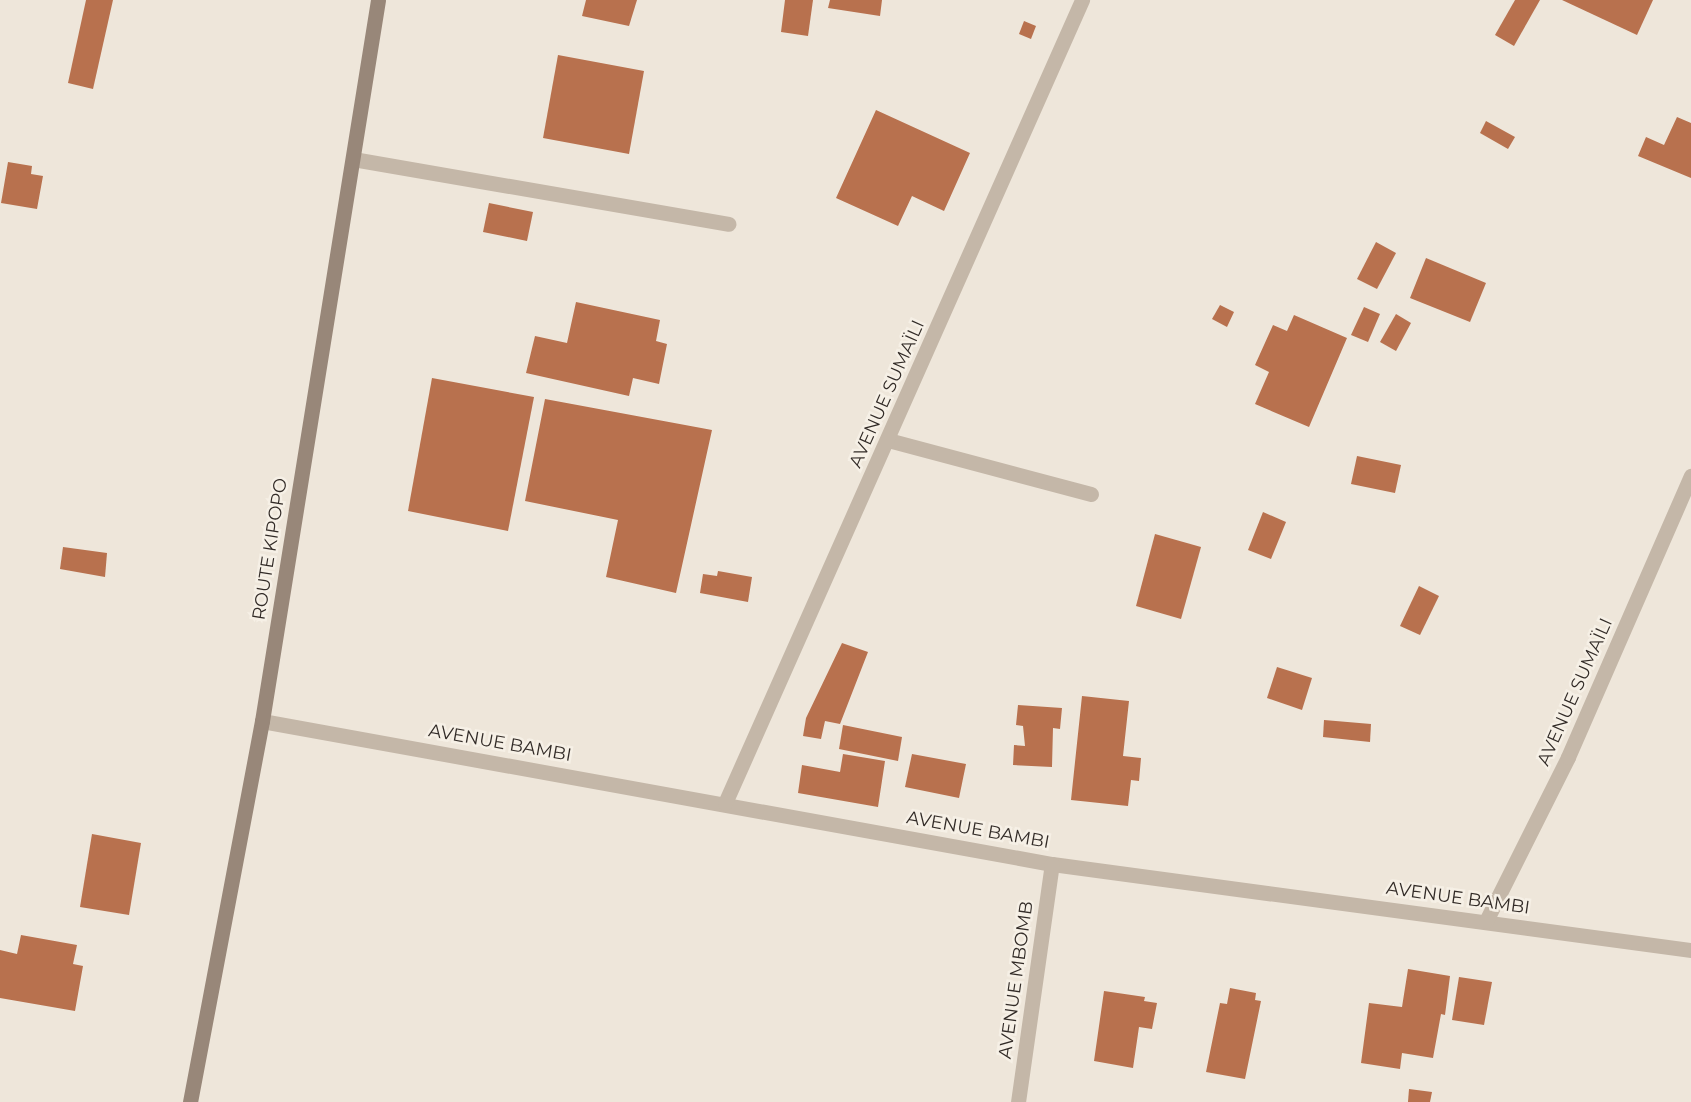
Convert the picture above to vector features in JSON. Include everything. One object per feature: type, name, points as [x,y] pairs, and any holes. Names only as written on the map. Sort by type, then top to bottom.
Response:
[{"type":"main road","name":"ROUTE KIPOPO","points":[[190,1102],[262,721],[378,0]]},
{"type":"street","name":"AVENUE SUMAÏLI","points":[[725,803],[1082,0]]},
{"type":"street","points":[[353,159],[728,224]]},
{"type":"street","points":[[888,440],[1092,494]]},
{"type":"street","name":"AVENUE SUMAÏLI","points":[[1486,921],[1568,757],[1691,476]]},
{"type":"street","name":"AVENUE BAMBI","points":[[262,721],[1052,864],[1486,921],[1691,951]]},
{"type":"street","name":"AVENUE MBOMB","points":[[1018,1102],[1052,864]]},
{"type":"building","points":[[86,0],[113,0],[93,89],[68,83]]},
{"type":"building","points":[[586,0],[637,0],[629,26],[582,16]]},
{"type":"building","points":[[785,0],[813,0],[808,36],[781,32]]},
{"type":"building","points":[[830,0],[882,0],[880,16],[828,8]]},
{"type":"building","points":[[1515,0],[1540,0],[1514,46],[1495,35]]},
{"type":"building","points":[[1562,0],[1653,0],[1637,35]]},
{"type":"building","points":[[1024,21],[1036,26],[1031,39],[1019,34]]},
{"type":"building","points":[[558,55],[644,71],[629,154],[543,138]]},
{"type":"building","points":[[876,110],[970,153],[944,211],[912,196],[898,226],[836,198]]},
{"type":"building","points":[[1677,117],[1691,123],[1691,178],[1638,156],[1646,137],[1664,145]]},
{"type":"building","points":[[1486,121],[1515,137],[1508,149],[1480,133]]},
{"type":"building","points":[[8,162],[32,166],[31,174],[43,176],[37,209],[1,203]]},
{"type":"building","points":[[489,203],[533,212],[527,241],[483,232]]},
{"type":"building","points":[[1376,242],[1396,253],[1377,289],[1357,279]]},
{"type":"building","points":[[1426,258],[1486,283],[1470,322],[1410,298]]},
{"type":"building","points":[[576,302],[660,320],[656,341],[667,344],[659,384],[633,378],[629,396],[526,373],[535,336],[567,343]]},
{"type":"building","points":[[1220,305],[1234,312],[1227,327],[1212,319]]},
{"type":"building","points":[[1364,307],[1380,314],[1368,342],[1351,335]]},
{"type":"building","points":[[1396,314],[1411,323],[1396,351],[1380,342]]},
{"type":"building","points":[[1294,315],[1347,338],[1309,427],[1255,404],[1269,372],[1255,365],[1273,325],[1287,331]]},
{"type":"building","points":[[432,378],[534,397],[508,531],[408,511]]},
{"type":"building","points":[[545,399],[712,430],[676,593],[606,577],[618,520],[525,501]]},
{"type":"building","points":[[1357,456],[1401,465],[1395,493],[1351,484]]},
{"type":"building","points":[[1263,512],[1286,522],[1271,559],[1248,550]]},
{"type":"building","points":[[1155,534],[1201,547],[1181,619],[1136,606]]},
{"type":"building","points":[[63,547],[107,553],[105,577],[60,569]]},
{"type":"building","points":[[718,571],[752,577],[748,602],[700,593],[703,574],[717,576]]},
{"type":"building","points":[[1419,586],[1439,596],[1420,635],[1400,626]]},
{"type":"building","points":[[842,643],[868,652],[840,724],[825,721],[821,739],[803,736],[806,718]]},
{"type":"building","points":[[1277,667],[1312,678],[1302,710],[1267,698]]},
{"type":"building","points":[[1082,696],[1129,701],[1123,756],[1141,758],[1139,781],[1131,780],[1128,806],[1071,800]]},
{"type":"building","points":[[1018,705],[1062,708],[1060,729],[1053,728],[1052,767],[1013,765],[1014,745],[1025,746],[1023,726],[1016,725]]},
{"type":"building","points":[[1324,720],[1371,724],[1370,742],[1323,737]]},
{"type":"building","points":[[843,725],[902,737],[898,761],[839,749]]},
{"type":"building","points":[[843,754],[885,761],[878,807],[798,793],[802,765],[840,772]]},
{"type":"building","points":[[912,754],[966,764],[959,798],[905,787]]},
{"type":"building","points":[[92,834],[141,843],[129,915],[80,907]]},
{"type":"building","points":[[21,935],[77,945],[73,964],[83,966],[75,1011],[0,998],[0,950],[17,954]]},
{"type":"building","points":[[1408,969],[1450,976],[1445,1015],[1441,1014],[1433,1058],[1402,1053],[1400,1069],[1361,1063],[1369,1003],[1402,1007]]},
{"type":"building","points":[[1459,977],[1492,982],[1484,1025],[1452,1020]]},
{"type":"building","points":[[1230,988],[1256,993],[1255,1000],[1261,1001],[1245,1079],[1206,1072],[1220,1003],[1227,1004]]},
{"type":"building","points":[[1104,991],[1145,997],[1144,1001],[1157,1003],[1152,1029],[1139,1027],[1133,1068],[1094,1061]]},
{"type":"building","points":[[1409,1089],[1432,1092],[1430,1102],[1408,1102]]}]
